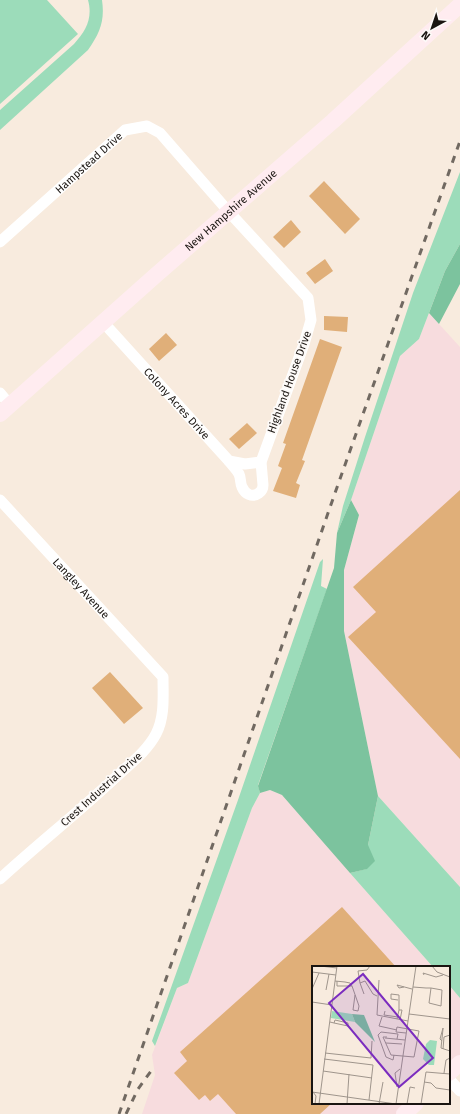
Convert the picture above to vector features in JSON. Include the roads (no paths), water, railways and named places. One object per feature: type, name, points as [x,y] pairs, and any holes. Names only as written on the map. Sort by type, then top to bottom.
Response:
[{"type":"street","name":"New Hampshire Avenue","points":[[3,404],[102,322],[229,212],[333,121],[460,5]]},
{"type":"street","name":"Hampstead Drive","points":[[0,242],[124,130],[147,126],[160,133],[229,212]]},
{"type":"street","name":"Highland House Drive","points":[[229,212],[308,298],[311,320],[304,344],[261,462]]},
{"type":"street","name":"Colony Acres Drive","points":[[102,322],[230,461],[239,474],[242,487],[250,496],[261,492],[263,489],[261,462]]},
{"type":"street","points":[[230,461],[245,464],[261,462]]},
{"type":"street","name":"Langley Avenue","points":[[0,500],[163,677]]},
{"type":"street","name":"Crest Industrial Drive","points":[[0,879],[103,789],[149,746],[157,732],[162,714],[164,703],[163,677]]},
{"type":"street","points":[[450,1072],[460,1063]]},
{"type":"street","points":[[450,1080],[460,1091]]},
{"type":"street","points":[[404,1114],[415,1104]]},
{"type":"railway","points":[[119,1114],[335,493],[460,141]]},
{"type":"railway","points":[[126,1114],[138,1089],[151,1071]]}]
